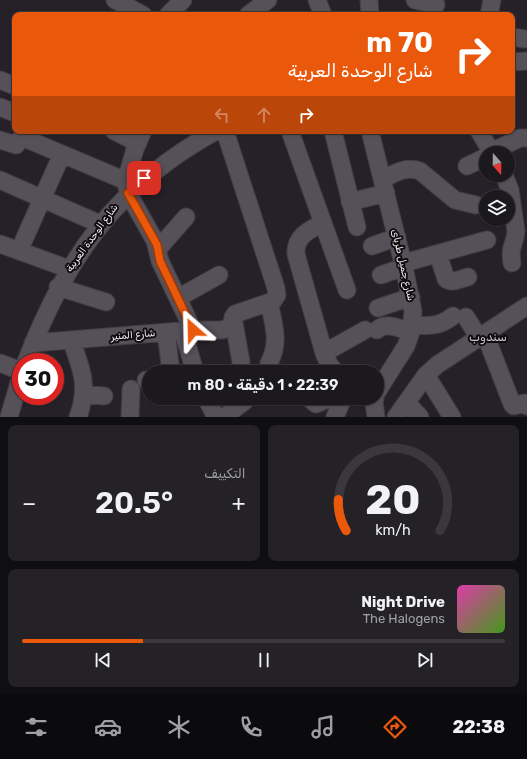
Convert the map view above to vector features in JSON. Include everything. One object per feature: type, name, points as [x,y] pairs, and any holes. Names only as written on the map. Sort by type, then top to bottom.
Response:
[{"type":"street","points":[[171,12],[183,0]]},
{"type":"street","points":[[252,12],[268,0]]},
{"type":"street","points":[[317,0],[322,12]]},
{"type":"street","points":[[369,0],[370,12]]},
{"type":"street","points":[[415,0],[436,5]]},
{"type":"street","points":[[490,12],[492,0]]},
{"type":"street","points":[[119,1],[138,12]]},
{"type":"street","points":[[515,62],[527,61]]},
{"type":"street","points":[[0,80],[12,85]]},
{"type":"street","points":[[0,107],[12,112]]},
{"type":"street","points":[[127,187],[141,137],[128,134]]},
{"type":"street","name":"شارع الوحدة العربية","points":[[29,353],[58,288],[69,269],[127,187],[153,171],[192,138],[206,134]]},
{"type":"street","points":[[226,134],[276,288],[277,295],[273,301],[269,303],[276,343],[274,354],[269,364]]},
{"type":"street","points":[[291,134],[347,290]]},
{"type":"street","points":[[334,134],[357,227]]},
{"type":"street","name":"شارع جميل طرباى","points":[[371,134],[411,297],[412,328],[406,346],[384,381]]},
{"type":"street","points":[[480,134],[486,146]]},
{"type":"street","points":[[0,140],[16,145],[21,138],[26,135],[127,187],[158,249],[160,261],[178,298],[188,330],[194,365]]},
{"type":"street","points":[[505,146],[520,138],[527,138]]},
{"type":"street","points":[[19,251],[62,154]]},
{"type":"street","points":[[466,166],[479,160]]},
{"type":"street","points":[[350,202],[384,186],[402,170],[414,169],[420,171],[455,200],[476,205]]},
{"type":"street","points":[[0,180],[100,224]]},
{"type":"street","points":[[507,182],[512,195],[516,231],[514,242],[510,249],[512,263]]},
{"type":"street","points":[[158,249],[186,217]]},
{"type":"street","points":[[323,223],[304,234],[296,246],[296,254],[324,353],[330,365]]},
{"type":"street","points":[[372,246],[397,237]]},
{"type":"street","points":[[381,275],[404,265],[487,240]]},
{"type":"street","points":[[0,244],[69,269]]},
{"type":"street","points":[[438,254],[446,279],[453,282],[468,276]]},
{"type":"street","points":[[178,298],[219,275]]},
{"type":"street","points":[[58,288],[106,302]]},
{"type":"street","points":[[378,308],[411,297]]},
{"type":"street","name":"شارع المنير","points":[[33,343],[188,330],[226,329],[230,327],[233,317],[238,312],[269,303]]},
{"type":"street","points":[[396,417],[426,375],[453,353],[527,306]]},
{"type":"street","points":[[233,317],[241,365]]},
{"type":"street","points":[[324,353],[380,327],[431,327],[460,317],[482,336],[512,404],[514,406],[524,403],[527,406]]},
{"type":"street","points":[[166,332],[170,365]]},
{"type":"street","points":[[71,340],[85,384],[85,394],[78,417]]},
{"type":"street","points":[[0,363],[12,368]]},
{"type":"street","points":[[426,375],[452,417]]},
{"type":"street","points":[[130,417],[131,389]]},
{"type":"street","points":[[85,394],[104,396]]},
{"type":"street","points":[[407,403],[420,417]]},
{"type":"street","points":[[9,417],[13,405]]},
{"type":"street","points":[[210,405],[216,417]]},
{"type":"street","points":[[224,417],[240,405]]},
{"type":"street","points":[[334,417],[340,405]]},
{"type":"street","points":[[374,405],[376,417]]},
{"type":"district","name":"سندوب","points":[[488,337]]},
{"type":"route","points":[[144,178],[128,193],[157,245],[158,257],[193,330]]}]
